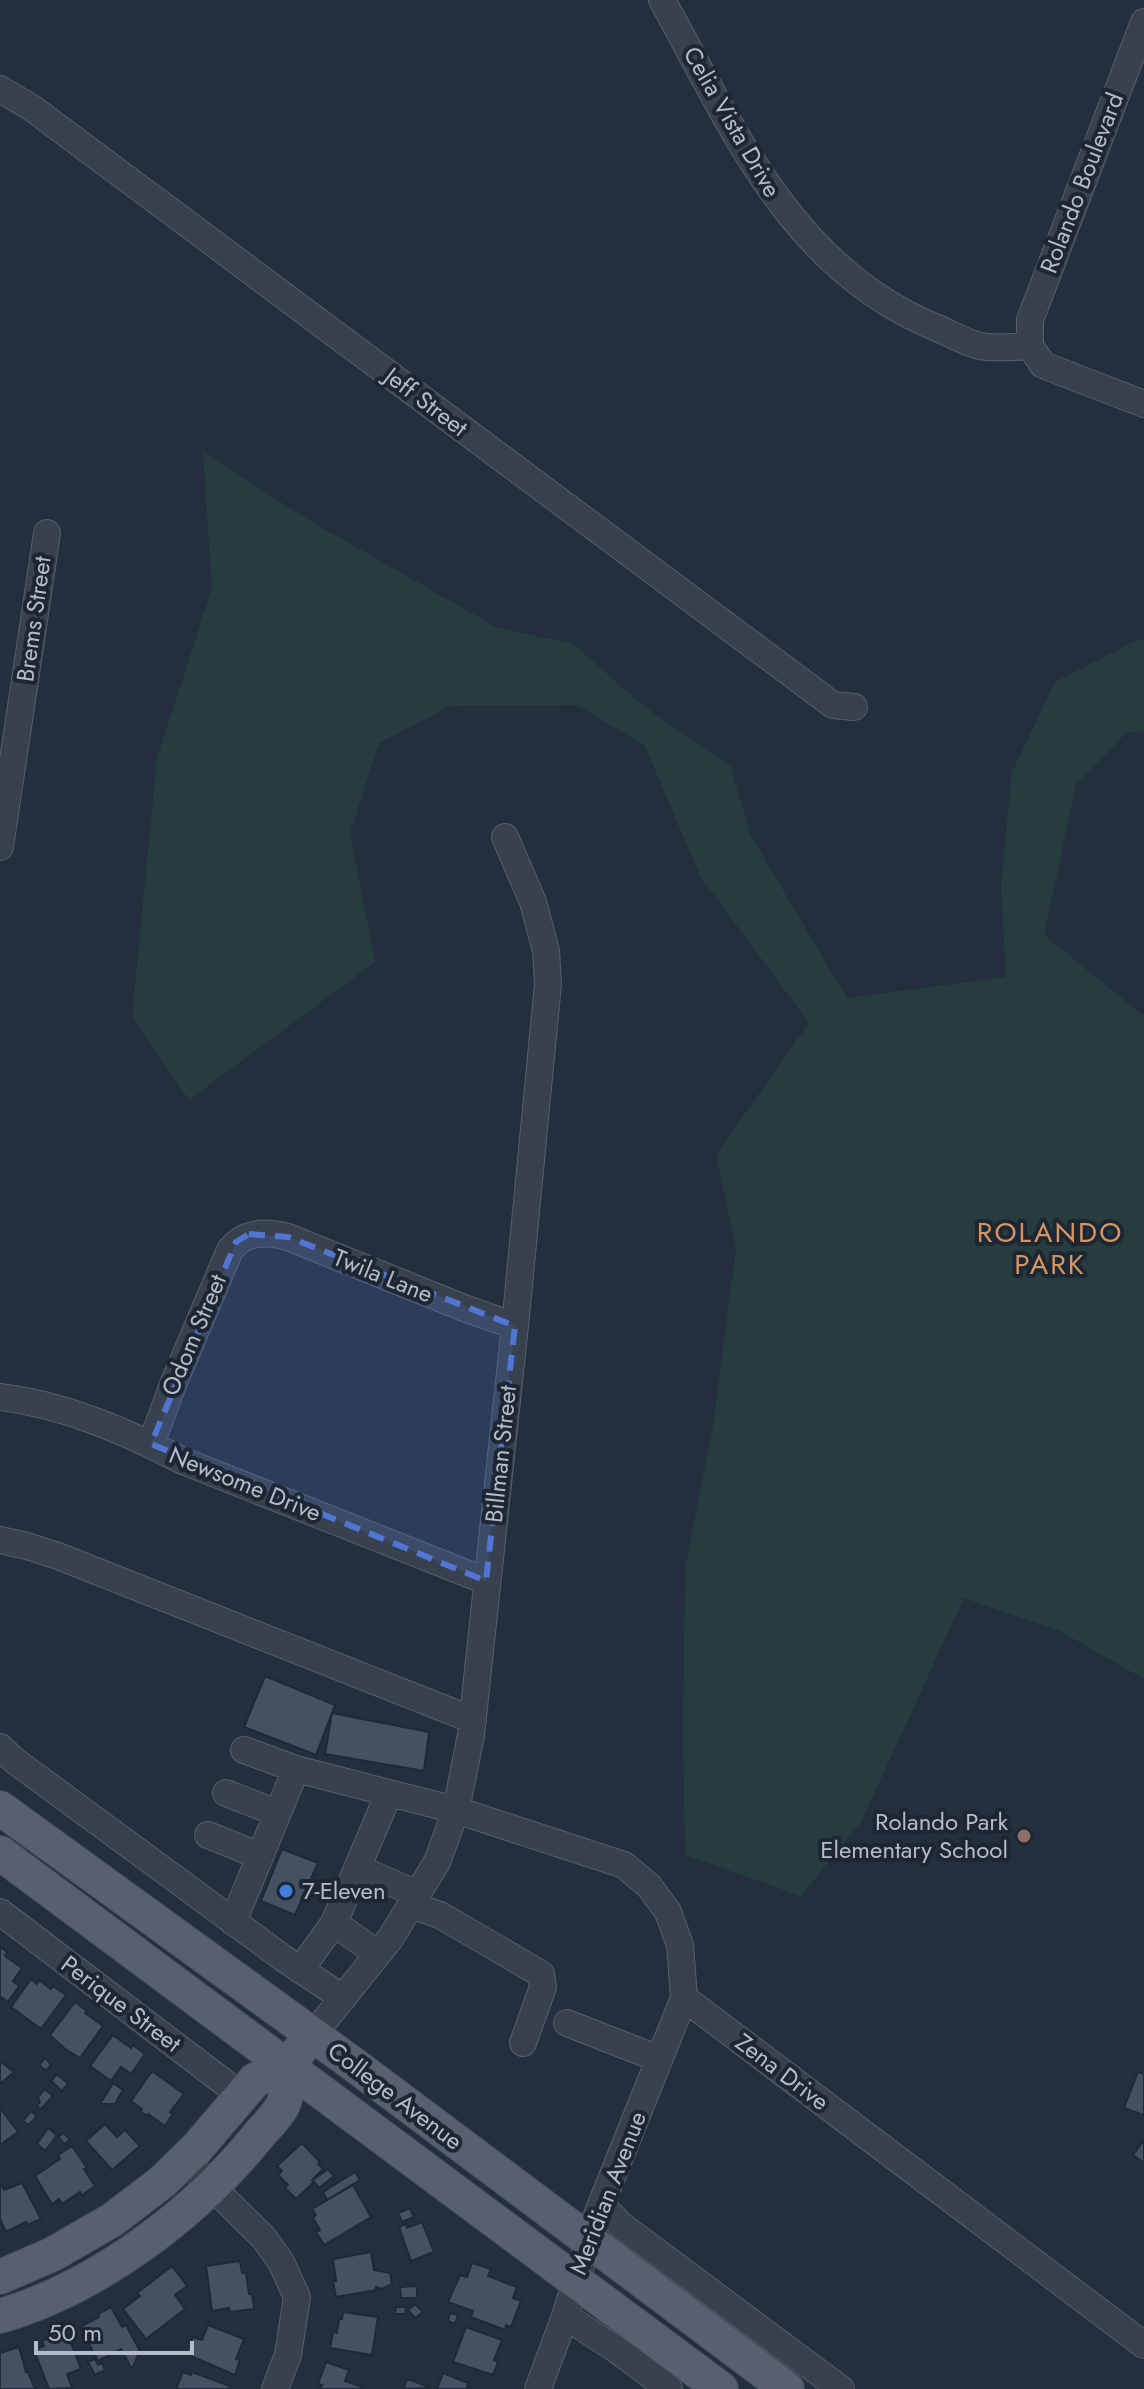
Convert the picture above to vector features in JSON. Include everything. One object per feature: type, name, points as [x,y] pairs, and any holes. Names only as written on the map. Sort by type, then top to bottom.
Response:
[{"type":"main road","name":"College Avenue","points":[[0,1808],[313,2035],[787,2389]]},
{"type":"main road","name":"College Avenue","points":[[0,1853],[721,2389]]},
{"type":"main road","points":[[0,2277],[53,2254],[112,2220],[162,2182],[255,2080],[286,2066],[313,2035]]},
{"type":"main road","points":[[0,2316],[72,2286],[133,2252],[178,2218],[232,2166],[284,2104],[286,2066]]},
{"type":"street","name":"Celia Vista Drive","points":[[662,0],[764,181],[792,219],[837,265],[863,286],[918,321],[985,347],[1030,346]]},
{"type":"street","name":"Rolando Boulevard","points":[[1030,346],[1030,320],[1144,22]]},
{"type":"street","name":"Jeff Street","points":[[0,89],[57,126],[833,705],[854,707]]},
{"type":"street","points":[[1030,346],[1043,365],[1144,404]]},
{"type":"street","name":"Brems Street","points":[[0,847],[47,533]]},
{"type":"street","name":"Billman Street","points":[[313,2035],[378,1954],[437,1862],[456,1810],[473,1720],[548,984],[546,951],[533,902],[505,837]]},
{"type":"street","name":"Twila Lane","points":[[249,1234],[271,1233],[288,1237],[515,1326]]},
{"type":"street","name":"Odom Street","points":[[151,1444],[230,1250],[249,1234]]},
{"type":"street","name":"Newsome Drive","points":[[0,1397],[51,1405],[76,1413],[151,1444],[183,1461],[486,1581]]},
{"type":"street","points":[[0,1540],[58,1556],[473,1720]]},
{"type":"street","points":[[0,1747],[233,1922],[343,1998]]},
{"type":"street","points":[[244,1750],[296,1769],[456,1810],[624,1865],[659,1899],[674,1927],[680,1945],[684,1998]]},
{"type":"street","points":[[233,1922],[296,1769]]},
{"type":"street","points":[[226,1793],[277,1813]]},
{"type":"street","points":[[300,1970],[334,1923],[389,1793]]},
{"type":"street","points":[[208,1835],[260,1856]]},
{"type":"street","points":[[358,1868],[541,1974],[543,1987],[523,2043]]},
{"type":"street","name":"Perique Street","points":[[0,1912],[242,2096]]},
{"type":"street","points":[[334,1923],[378,1954]]},
{"type":"street","name":"Meridian Avenue","points":[[538,2389],[601,2205],[684,1998]]},
{"type":"street","name":"Zena Drive","points":[[684,1998],[1144,2345]]},
{"type":"street","points":[[567,2023],[659,2059]]},
{"type":"street","points":[[185,2160],[264,2238],[281,2262],[297,2297],[288,2355],[275,2389]]},
{"type":"street","points":[[601,2205],[622,2226],[841,2389]]},
{"type":"street","points":[[565,2316],[669,2389]]},
{"type":"highlighted area","points":[[249,1234],[288,1237],[515,1326],[486,1581],[151,1444],[236,1242]]},
{"type":"green space","points":[[203,452],[312,522],[496,627],[573,644],[645,707],[730,766],[751,836],[847,998],[1006,977],[1001,885],[1012,772],[1055,682],[1139,639],[1144,641],[1144,731],[1126,733],[1076,785],[1044,935],[1144,1016],[1144,1679],[1060,1631],[964,1598],[861,1822],[801,1896],[685,1855],[683,1734],[685,1570],[714,1420],[736,1248],[716,1155],[809,1023],[700,876],[645,746],[577,705],[450,706],[379,743],[350,833],[375,962],[189,1100],[132,1017],[157,758],[212,588]]},
{"type":"building","points":[[265,1676],[335,1705],[316,1755],[244,1727]]},
{"type":"building","points":[[332,1713],[429,1732],[424,1771],[325,1754]]},
{"type":"building","points":[[282,1849],[318,1863],[295,1915],[261,1901]]},
{"type":"building","points":[[0,1947],[7,1952],[5,1956],[22,1968],[13,1981],[19,1986],[8,2002],[0,1999]]},
{"type":"building","points":[[31,1979],[37,1984],[39,1980],[51,1989],[53,1986],[66,1995],[41,2029],[11,2007]]},
{"type":"building","points":[[75,2002],[103,2026],[80,2058],[50,2035]]},
{"type":"building","points":[[113,2035],[145,2054],[131,2074],[121,2067],[111,2081],[90,2066]]},
{"type":"building","points":[[45,2058],[51,2064],[46,2071],[39,2065]]},
{"type":"building","points":[[0,2061],[14,2072],[0,2084]]},
{"type":"building","points":[[152,2071],[184,2094],[170,2112],[173,2114],[165,2126],[140,2111],[142,2109],[131,2101]]},
{"type":"building","points":[[1138,2072],[1144,2074],[1144,2115],[1124,2108]]},
{"type":"building","points":[[57,2074],[68,2084],[62,2091],[51,2081]]},
{"type":"building","points":[[113,2083],[123,2090],[115,2104],[100,2104]]},
{"type":"building","points":[[45,2089],[53,2096],[41,2109],[37,2106],[40,2102],[38,2097]]},
{"type":"building","points":[[0,2108],[18,2132],[0,2145]]},
{"type":"building","points":[[31,2111],[37,2116],[29,2125],[23,2121]]},
{"type":"building","points":[[105,2124],[117,2137],[125,2130],[140,2146],[112,2170],[86,2141]]},
{"type":"building","points":[[48,2128],[57,2135],[45,2151],[37,2144]]},
{"type":"building","points":[[64,2133],[70,2140],[64,2144],[58,2137]]},
{"type":"building","points":[[1144,2140],[1144,2163],[1133,2155]]},
{"type":"building","points":[[302,2143],[323,2169],[296,2199],[285,2188],[288,2185],[278,2175],[282,2171],[277,2166]]},
{"type":"building","points":[[72,2146],[95,2186],[62,2204],[59,2199],[52,2204],[35,2176],[60,2159],[58,2155]]},
{"type":"building","points":[[328,2169],[334,2176],[319,2188],[313,2180]]},
{"type":"building","points":[[355,2172],[360,2180],[327,2200],[323,2192]]},
{"type":"building","points":[[0,2181],[4,2190],[22,2183],[41,2219],[27,2225],[26,2222],[6,2232],[0,2219]]},
{"type":"building","points":[[353,2185],[371,2217],[324,2245],[316,2232],[320,2230],[312,2209]]},
{"type":"building","points":[[410,2208],[414,2217],[402,2222],[398,2213]]},
{"type":"building","points":[[422,2222],[434,2252],[411,2261],[399,2227],[406,2224],[407,2228]]},
{"type":"building","points":[[371,2252],[374,2270],[390,2273],[392,2284],[382,2289],[376,2287],[376,2290],[336,2297],[333,2259]]},
{"type":"building","points":[[240,2261],[254,2309],[212,2311],[206,2266]]},
{"type":"building","points":[[472,2263],[491,2269],[488,2276],[517,2287],[513,2298],[521,2301],[511,2327],[506,2325],[505,2330],[471,2317],[473,2311],[448,2302],[460,2275],[467,2277]]},
{"type":"building","points":[[172,2266],[187,2286],[175,2295],[185,2309],[146,2339],[123,2309],[140,2296],[137,2293]]},
{"type":"building","points":[[417,2286],[417,2298],[401,2298],[400,2287]]},
{"type":"building","points":[[415,2304],[423,2312],[415,2318],[408,2310]]},
{"type":"building","points":[[111,2307],[122,2327],[126,2325],[140,2351],[132,2369],[121,2349],[98,2361],[80,2327]]},
{"type":"building","points":[[396,2307],[406,2307],[405,2314],[395,2314]]},
{"type":"building","points":[[343,2312],[378,2317],[372,2355],[330,2348],[333,2332],[337,2333]]},
{"type":"building","points":[[450,2313],[458,2315],[455,2324],[448,2321]]},
{"type":"building","points":[[208,2325],[244,2339],[236,2359],[240,2360],[235,2375],[186,2354],[193,2337],[202,2340]]},
{"type":"building","points":[[466,2327],[502,2340],[494,2360],[498,2362],[493,2375],[453,2362]]},
{"type":"building","points":[[66,2330],[81,2369],[67,2374],[72,2388],[49,2389],[34,2350],[44,2346],[42,2341]]},
{"type":"building","points":[[19,2347],[35,2389],[0,2389],[0,2353]]},
{"type":"building","points":[[95,2359],[98,2365],[102,2363],[105,2370],[95,2375],[88,2362]]},
{"type":"building","points":[[326,2362],[349,2370],[345,2381],[361,2389],[320,2389],[322,2385],[318,2384]]},
{"type":"building","points":[[183,2372],[191,2375],[192,2372],[230,2386],[229,2389],[176,2389]]},
{"type":"building","points":[[443,2373],[468,2383],[467,2387],[472,2389],[437,2389]]},
{"type":"building","points":[[407,2380],[411,2380],[431,2388],[403,2389]]},
{"type":"place","name":"Rolando Park Elementary School","points":[[1024,1836]]},
{"type":"place","name":"7-Eleven","points":[[286,1891]]},
{"type":"district","name":"ROLANDO PARK","points":[[1050,1248]]}]
